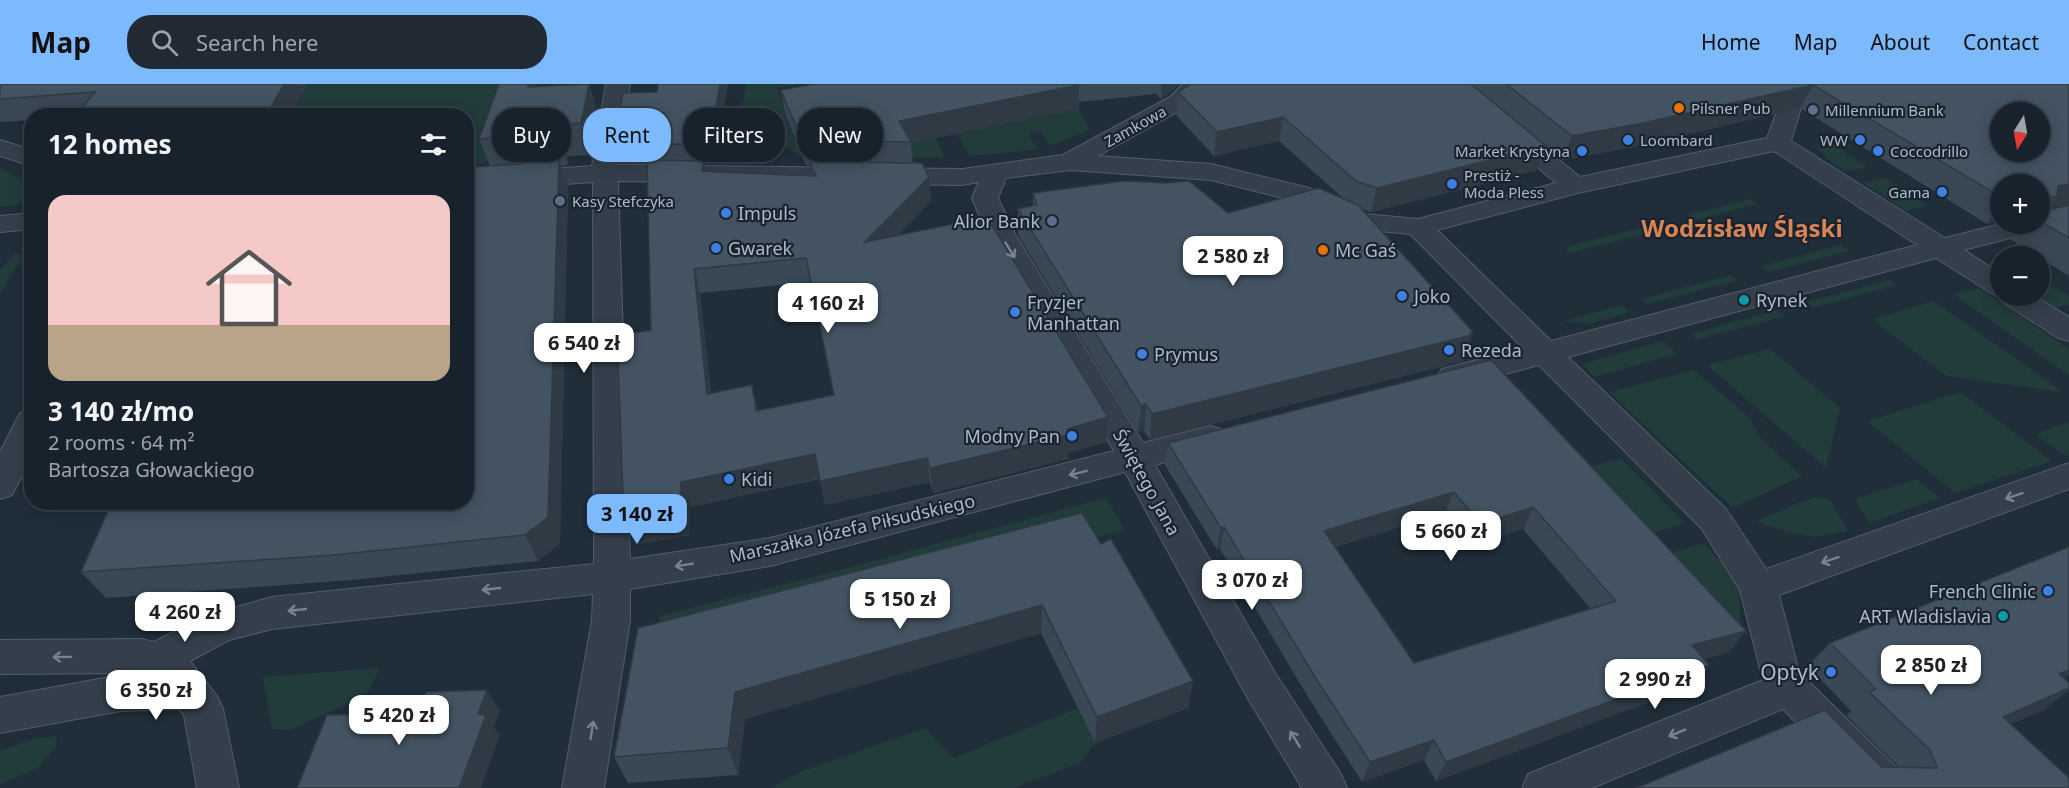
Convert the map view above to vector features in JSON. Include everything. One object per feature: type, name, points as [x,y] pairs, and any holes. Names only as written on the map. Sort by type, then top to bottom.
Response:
[{"type":"street","points":[[583,788],[611,620],[605,158],[618,84]]},
{"type":"street","name":"Zamkowa","points":[[1070,162],[1178,102],[1196,84]]},
{"type":"street","points":[[1452,84],[1575,186]]},
{"type":"street","points":[[1778,143],[1793,93]]},
{"type":"street","points":[[474,182],[606,173],[962,177],[1070,162],[1211,172],[1300,194],[1358,222],[1418,227],[1575,186],[1778,143],[1990,280]]},
{"type":"street","points":[[0,147],[24,156]]},
{"type":"street","name":"Świętego Jana","points":[[996,173],[985,198],[993,219],[1135,458],[1261,684],[1326,788]]},
{"type":"street","points":[[0,224],[24,222]]},
{"type":"street","points":[[1418,227],[1714,519],[1758,587],[1780,674],[1789,688],[1888,788]]},
{"type":"street","points":[[1425,384],[1990,234]]},
{"type":"street","points":[[2030,306],[2069,331]]},
{"type":"street","name":"Marszałka Józefa Piłsudskiego","points":[[157,659],[219,627],[272,613],[611,576],[770,552],[1241,430]]},
{"type":"street","points":[[0,486],[24,437]]},
{"type":"street","points":[[1758,587],[2068,478]]},
{"type":"street","points":[[0,657],[141,656],[157,659],[175,671],[203,709],[218,788]]},
{"type":"street","points":[[1543,788],[1789,688]]},
{"type":"street","points":[[0,715],[121,693],[190,691]]},
{"type":"green space","points":[[308,84],[523,84],[514,108],[492,108],[492,161],[474,165],[474,108],[295,108]]},
{"type":"green space","points":[[747,84],[800,84],[777,88],[785,108],[741,108]]},
{"type":"green space","points":[[785,109],[797,141],[797,154],[785,146]]},
{"type":"green space","points":[[1079,109],[1090,130],[1049,146],[1041,131],[1029,134],[1037,150],[969,156],[957,134]]},
{"type":"green space","points":[[935,138],[945,157],[883,158],[883,147]]},
{"type":"green space","points":[[1834,145],[1867,167],[1845,171],[1825,157],[1819,149]]},
{"type":"green space","points":[[0,167],[24,183],[24,198],[18,205],[0,207]]},
{"type":"green space","points":[[1886,178],[1928,206],[1906,211],[1864,183]]},
{"type":"green space","points":[[1750,199],[1758,204],[1696,220],[1688,214]]},
{"type":"green space","points":[[1663,222],[1670,228],[1571,253],[1564,247]]},
{"type":"green space","points":[[1841,245],[1849,251],[1769,272],[1761,266]]},
{"type":"green space","points":[[15,253],[24,255],[0,292],[0,270]]},
{"type":"green space","points":[[1731,275],[1738,280],[1648,304],[1641,299]]},
{"type":"green space","points":[[1889,280],[1896,285],[1813,308],[1806,302]]},
{"type":"green space","points":[[2050,284],[2069,296],[2069,304],[2056,308],[2050,304]]},
{"type":"green space","points":[[1979,288],[1990,295],[1990,306],[2006,306],[2069,349],[2069,375],[1953,294]]},
{"type":"green space","points":[[1934,301],[2063,392],[1946,376],[1872,319]]},
{"type":"green space","points":[[1622,305],[1630,312],[1589,324],[1564,321]]},
{"type":"green space","points":[[1777,310],[1785,316],[1697,340],[1690,334]]},
{"type":"green space","points":[[1663,341],[1677,354],[1594,377],[1585,367],[1585,363]]},
{"type":"green space","points":[[1770,349],[1840,408],[1826,468],[1707,365]]},
{"type":"green space","points":[[1694,370],[1750,418],[1762,440],[1802,476],[1733,508],[1609,392]]},
{"type":"green space","points":[[1960,392],[2052,461],[1955,493],[1867,421]]},
{"type":"green space","points":[[2069,422],[2069,455],[2065,456],[2035,434]]},
{"type":"green space","points":[[1620,458],[1684,523],[1655,533],[1591,467]]},
{"type":"green space","points":[[1917,479],[1940,498],[1869,523],[1855,499]]},
{"type":"green space","points":[[1816,496],[1830,500],[1848,531],[1815,537],[1783,531],[1756,521]]},
{"type":"green space","points":[[1106,498],[1125,530],[650,653],[660,616]]},
{"type":"green space","points":[[1704,543],[1739,583],[1740,627],[1673,553]]},
{"type":"green space","points":[[380,668],[366,695],[291,730],[272,729],[263,677]]},
{"type":"green space","points":[[1077,708],[1095,743],[1080,763],[1013,788],[770,788],[805,770],[925,728],[954,758]]},
{"type":"green space","points":[[56,736],[57,745],[38,768],[0,784],[0,751],[36,738]]},
{"type":"building","points":[[0,84],[284,84],[270,108],[82,108],[95,92],[0,99]]},
{"type":"building","points":[[499,84],[528,84],[528,87],[589,84],[581,123],[571,124],[571,108],[492,108],[492,138],[479,139]]},
{"type":"building","points":[[658,84],[720,84],[716,108],[683,108],[683,144],[671,144],[671,108],[620,108],[623,93],[657,92]]},
{"type":"building","points":[[814,84],[1079,85],[899,121],[911,142],[883,142],[883,108],[797,108],[797,129],[781,90]]},
{"type":"building","points":[[1191,84],[1471,84],[1546,146],[1377,188],[1356,181],[1283,117],[1217,132],[1178,92]]},
{"type":"building","points":[[1506,84],[2069,84],[2069,184],[2058,186],[2057,197],[2050,197],[2050,174],[1990,174],[1990,190],[1813,85],[1643,123],[1572,136]]},
{"type":"building","points":[[559,162],[548,517],[525,535],[334,555],[81,572],[108,510],[474,510],[475,167]]},
{"type":"building","points":[[647,162],[704,162],[702,171],[816,176],[810,162],[922,163],[929,177],[865,242],[987,217],[1108,417],[1067,429],[1068,435],[930,468],[927,458],[820,481],[815,454],[681,482],[681,510],[624,521],[617,336],[651,330]],"holes":[[[806,258],[834,395],[756,411],[752,385],[707,394],[694,269]]]},
{"type":"building","points":[[1123,181],[1167,183],[1189,181],[1228,213],[1319,188],[1358,205],[1473,332],[1470,333],[1472,335],[1152,414],[1146,404],[1141,406],[1018,209],[1037,205],[1033,193]]},
{"type":"building","points":[[2069,205],[2069,238],[2050,227],[2050,210]]},
{"type":"building","points":[[1491,360],[1746,631],[1692,645],[1709,665],[1446,762],[1434,740],[1370,762],[1315,677],[1224,527],[1221,528],[1168,443]],"holes":[[[1454,492],[1481,524],[1533,507],[1616,601],[1414,663],[1324,531]]]},
{"type":"building","points":[[1082,513],[1101,544],[1111,539],[1193,681],[1097,717],[1042,605],[735,692],[728,748],[614,757],[638,628]]},
{"type":"building","points":[[2069,547],[2069,670],[2059,674],[2069,683],[2069,688],[2003,717],[2069,778],[2069,788],[1636,788],[1825,710],[1882,767],[1937,768],[1930,750],[1869,692],[1876,689],[1830,643]]},
{"type":"building","points":[[487,690],[478,714],[486,715],[459,788],[297,788],[327,715],[416,714],[426,692]]},
{"type":"place","name":"Pilsner Pub","points":[[1679,108]]},
{"type":"place","name":"Millennium Bank","points":[[1813,110]]},
{"type":"place","name":"Loombard","points":[[1628,140]]},
{"type":"place","name":"WW","points":[[1860,140]]},
{"type":"place","name":"Market Krystyna","points":[[1582,151]]},
{"type":"place","name":"Coccodrillo","points":[[1878,151]]},
{"type":"place","name":"Prestiż - Moda Pless","points":[[1452,184]]},
{"type":"place","name":"Gama","points":[[1942,192]]},
{"type":"place","name":"Kasy Stefczyka","points":[[560,201]]},
{"type":"place","name":"Impuls","points":[[726,213]]},
{"type":"place","name":"Alior Bank","points":[[1052,221]]},
{"type":"place","name":"Gwarek","points":[[716,248]]},
{"type":"place","name":"Mc Gaś","points":[[1323,250]]},
{"type":"place","name":"Joko","points":[[1402,296]]},
{"type":"place","name":"Rynek","points":[[1744,300]]},
{"type":"place","name":"Fryzjer Manhattan","points":[[1015,312]]},
{"type":"place","name":"Rezeda","points":[[1449,350]]},
{"type":"place","name":"Prymus","points":[[1142,354]]},
{"type":"place","name":"Modny Pan","points":[[1072,436]]},
{"type":"place","name":"Kidi","points":[[729,479]]},
{"type":"place","name":"French Clinic","points":[[2048,591]]},
{"type":"place","name":"ART Wladislavia","points":[[2003,616]]},
{"type":"place","name":"Optyk","points":[[1831,672]]},
{"type":"district","name":"Wodzisław Śląski","points":[[1742,227]]}]
